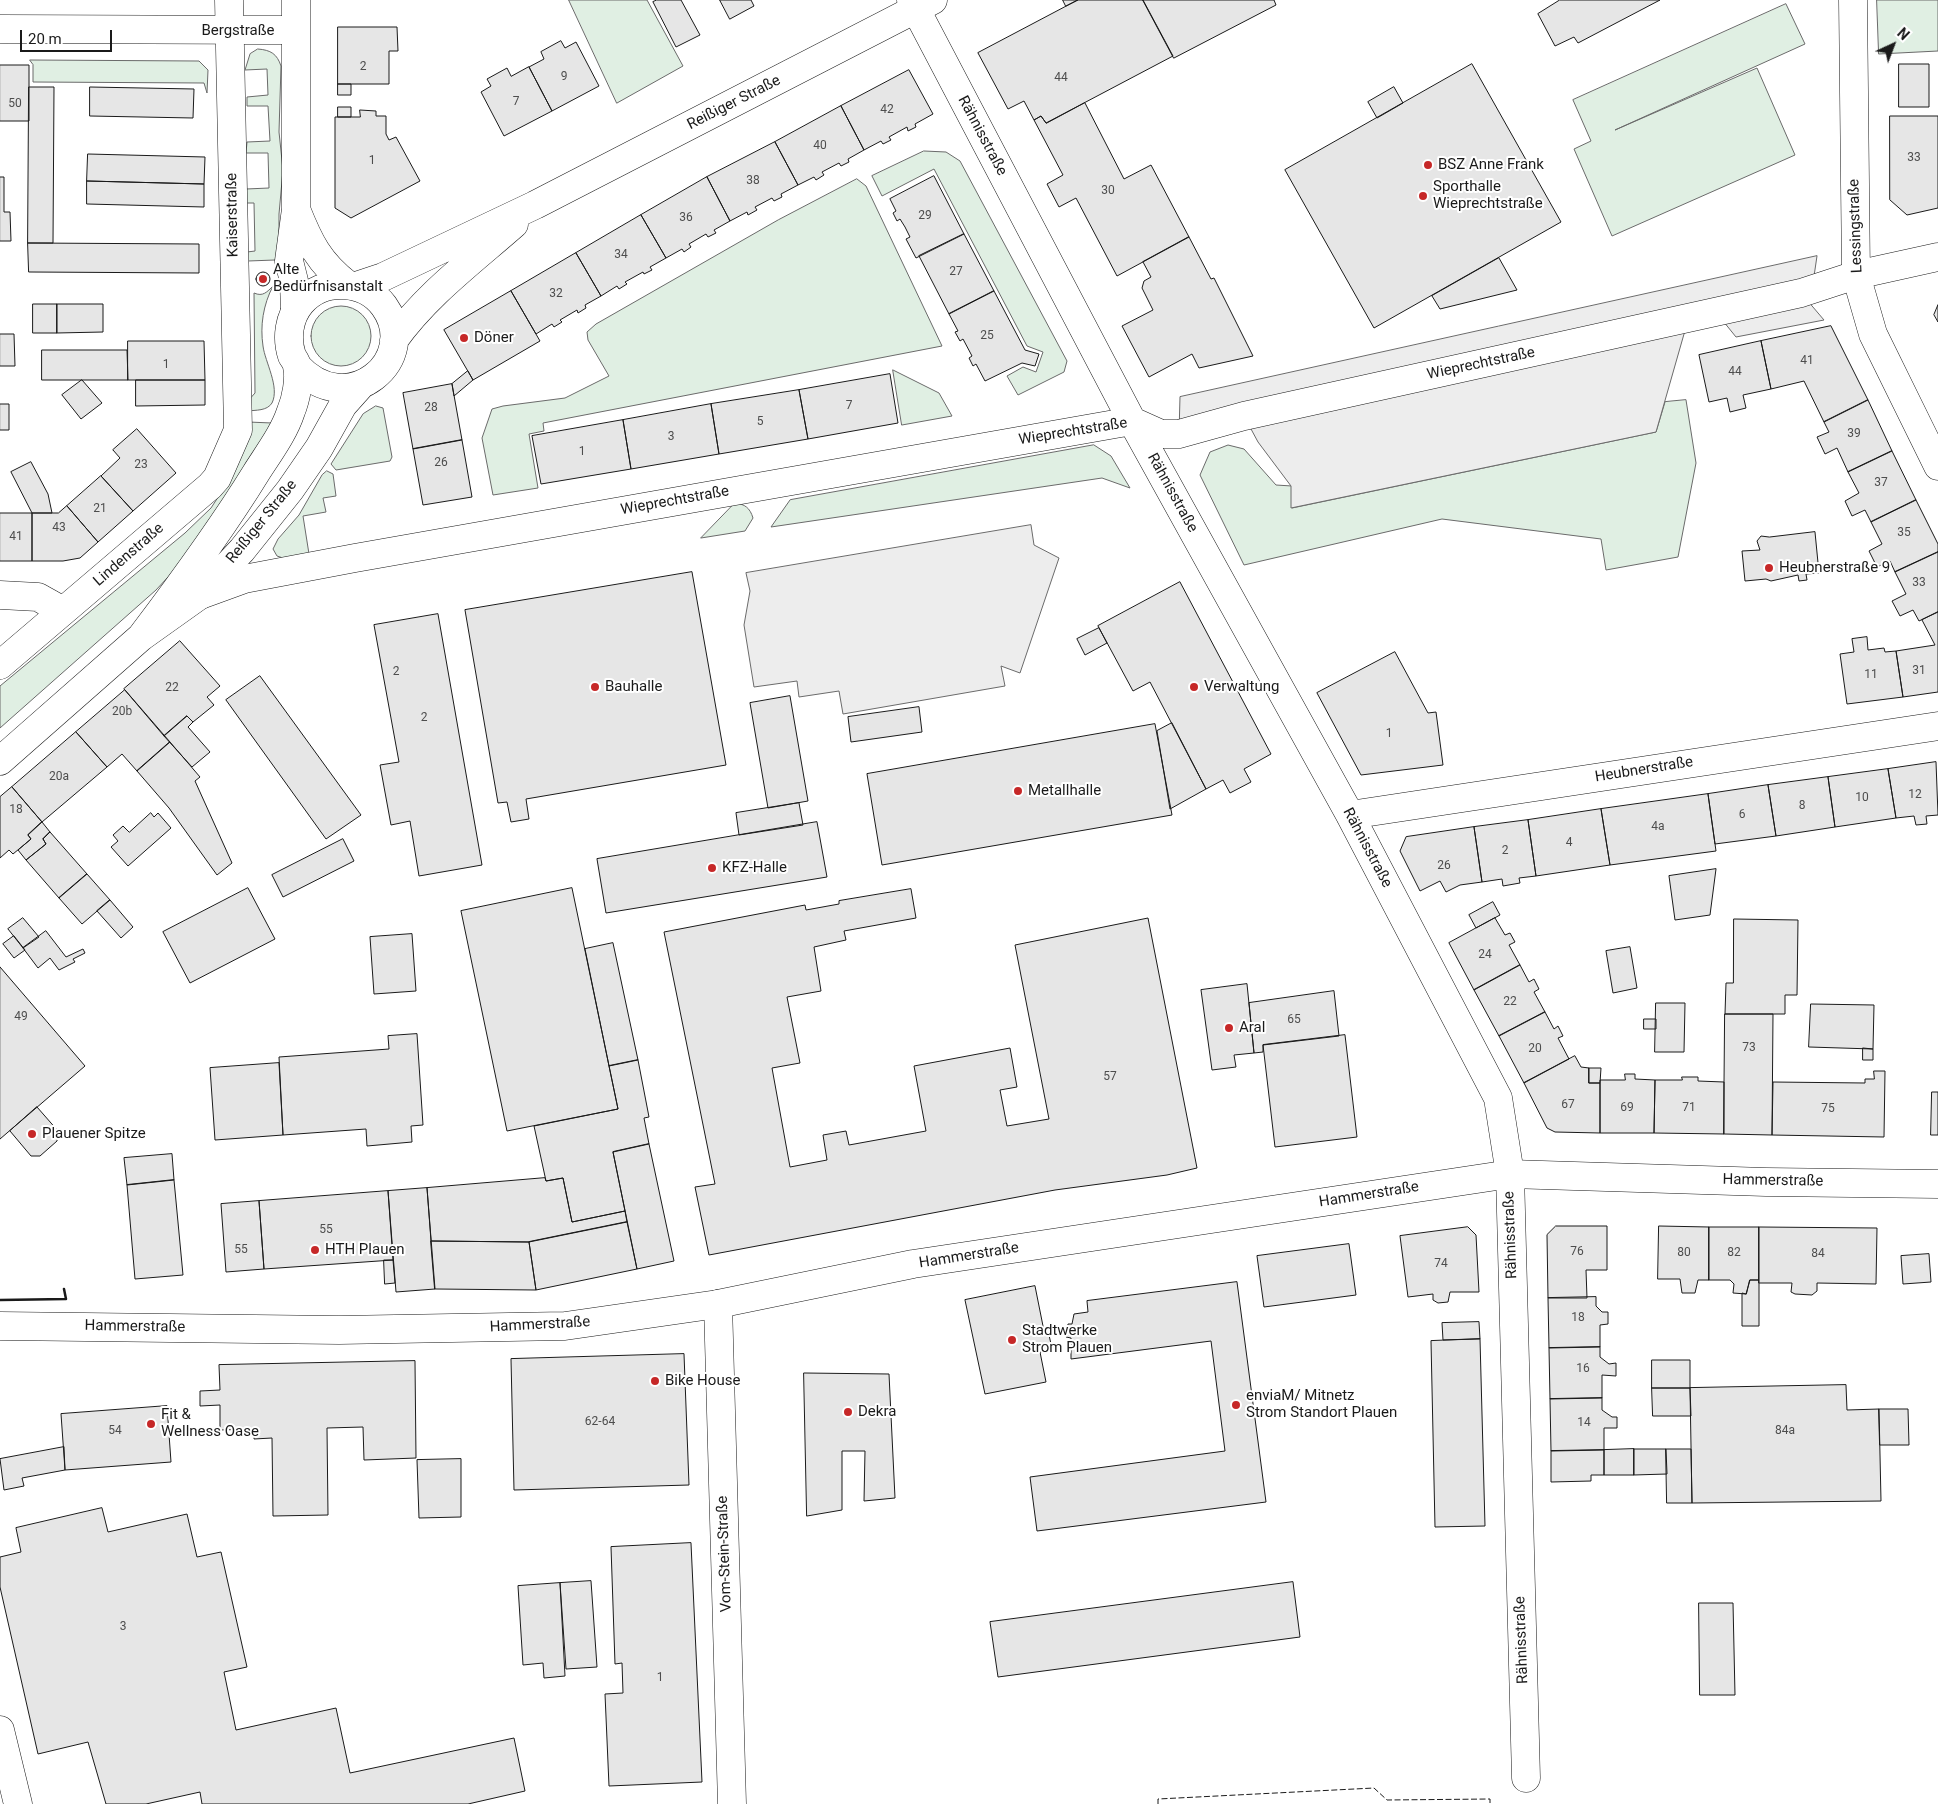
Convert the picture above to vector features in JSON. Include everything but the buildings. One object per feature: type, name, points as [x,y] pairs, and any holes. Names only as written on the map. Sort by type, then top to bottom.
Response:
[{"type":"street","name":"Kaiserstraße","points":[[229,0],[238,430]]},
{"type":"street","points":[[296,0],[296,209],[289,261],[294,281],[296,311]]},
{"type":"street","name":"Lessingstraße","points":[[1853,0],[1856,275],[1873,334],[1938,466]]},
{"type":"street","name":"Reißiger Straße","points":[[141,637],[200,558],[278,439],[291,412],[296,391],[297,366],[289,344],[291,322],[301,302],[318,290],[328,286],[352,285],[383,277],[535,205],[920,3]]},
{"type":"street","name":"Rähnisstraße","points":[[920,3],[1132,421],[1350,815],[1498,1098],[1510,1174],[1526,1778]]},
{"type":"street","name":"Bergstraße","points":[[0,29],[296,30]]},
{"type":"street","name":"Reißiger Straße","points":[[0,761],[141,637],[200,595],[242,550],[290,490],[319,448],[343,405],[360,386],[379,373],[392,352],[394,340],[411,316],[535,205]]},
{"type":"street","points":[[296,209],[308,239],[323,264],[352,285],[375,297],[383,306],[393,328],[394,340]]},
{"type":"street","name":"Wieprechtstraße","points":[[200,595],[244,579],[355,558],[1132,421],[1161,434],[1179,434],[1244,416],[1801,293],[1856,275],[1938,257]]},
{"type":"street","name":"Reißiger Straße","points":[[297,366],[314,382],[325,387],[337,389],[360,386]]},
{"type":"street","name":"Lindenstraße","points":[[0,665],[210,486],[216,478],[238,430]]},
{"type":"street","points":[[0,595],[38,597],[63,611]]},
{"type":"street","name":"Heubnerstraße","points":[[1350,815],[1938,726]]},
{"type":"street","name":"Hammerstraße","points":[[0,1326],[340,1330],[565,1326],[718,1304],[913,1264],[1510,1174],[1766,1182],[1938,1184]]},
{"type":"street","name":"Vom-Stein-Straße","points":[[718,1304],[732,1804]]},
{"type":"street","points":[[0,1730],[18,1804]]},
{"type":"green space","points":[[569,0],[647,0],[683,66],[617,103]]},
{"type":"green space","points":[[1877,0],[1938,0],[1938,51],[1879,54]]},
{"type":"green space","points":[[1786,4],[1805,44],[1615,130],[1757,68],[1795,155],[1612,236],[1574,149],[1591,141],[1573,100]]},
{"type":"green space","points":[[258,49],[273,53],[278,58],[281,66],[279,132],[283,170],[279,214],[279,257],[275,260],[248,261],[247,252],[255,251],[254,203],[246,203],[246,189],[269,188],[268,153],[246,153],[247,142],[270,141],[268,106],[247,106],[247,97],[268,95],[267,69],[245,70],[250,54]]},
{"type":"green space","points":[[30,60],[199,61],[208,70],[207,93],[204,83],[33,82],[33,65]]},
{"type":"green space","points":[[924,151],[946,152],[960,161],[1067,361],[1064,372],[1018,395],[1007,376],[1023,367],[1036,372],[1043,352],[1027,346],[934,169],[882,196],[872,176]]},
{"type":"green space","points":[[857,179],[866,186],[942,346],[543,423],[544,431],[529,434],[538,488],[493,495],[482,438],[492,409],[565,398],[609,376],[588,340],[587,332],[596,324],[778,220]]},
{"type":"green space","points":[[273,286],[263,316],[262,338],[273,382],[274,397],[270,406],[261,410],[247,411],[247,402],[255,393],[254,293],[262,294]]},
{"type":"green space","points":[[341,306],[358,311],[366,319],[371,336],[366,353],[358,361],[341,366],[324,361],[316,353],[311,336],[316,319],[324,311]]},
{"type":"green space","points":[[893,370],[939,393],[952,416],[902,425]]},
{"type":"green space","points":[[1686,400],[1696,463],[1678,557],[1606,570],[1601,539],[1442,519],[1244,565],[1200,475],[1210,452],[1228,445],[1244,449],[1276,485],[1292,486],[1292,508],[1656,432],[1665,402]]},
{"type":"green space","points":[[376,406],[383,408],[392,457],[390,461],[336,470],[331,464],[363,414]]},
{"type":"green space","points":[[248,422],[272,423],[193,550],[156,590],[0,728],[0,686],[185,533],[211,508],[228,482]]},
{"type":"green space","points":[[1094,445],[1111,456],[1130,488],[1102,478],[771,527],[790,500]]},
{"type":"green space","points":[[327,471],[333,474],[336,496],[323,498],[326,512],[303,516],[309,554],[286,559],[277,556],[273,549],[278,539],[299,515],[322,475]]},
{"type":"green space","points":[[735,503],[747,507],[752,515],[753,518],[745,531],[701,538]]},
{"type":"shaded area","points":[[1817,256],[1812,290],[1801,293],[1824,320],[1736,337],[1715,311],[1688,320],[1656,432],[1291,508],[1291,486],[1258,442],[1244,416],[1179,434],[1180,397]]},
{"type":"shaded area","points":[[1031,525],[1034,545],[1059,558],[1020,673],[1001,666],[1005,686],[843,714],[839,691],[799,697],[797,681],[754,687],[744,625],[750,591],[746,573]]},
{"type":"fence","points":[[1158,1804],[1158,1799],[1374,1788],[1387,1800],[1490,1799],[1490,1804]]},
{"type":"wall","points":[[0,1300],[66,1299],[64,1289]]},
{"type":"place","name":"BSZ Anne Frank","points":[[1428,165]]},
{"type":"place","name":"Sporthalle Wieprechtstraße","points":[[1423,196]]},
{"type":"place","name":"Alte Bedürfnisanstalt","points":[[263,279]]},
{"type":"place","name":"Döner","points":[[464,338]]},
{"type":"place","name":"Heubnerstraße 9","points":[[1769,568]]},
{"type":"place","name":"Bauhalle","points":[[595,687]]},
{"type":"place","name":"Verwaltung","points":[[1194,687]]},
{"type":"place","name":"Metallhalle","points":[[1018,791]]},
{"type":"place","name":"KFZ-Halle","points":[[712,868]]},
{"type":"place","name":"Aral","points":[[1229,1028]]},
{"type":"place","name":"Plauener Spitze","points":[[32,1134]]},
{"type":"place","name":"HTH Plauen","points":[[315,1250]]},
{"type":"place","name":"Stadtwerke Strom Plauen","points":[[1012,1340]]},
{"type":"place","name":"Bike House","points":[[655,1381]]},
{"type":"place","name":"enviaM/ Mitnetz Strom Standort Plauen","points":[[1236,1405]]},
{"type":"place","name":"Dekra","points":[[848,1412]]},
{"type":"place","name":"Fit & Wellness Oase","points":[[151,1424]]}]
